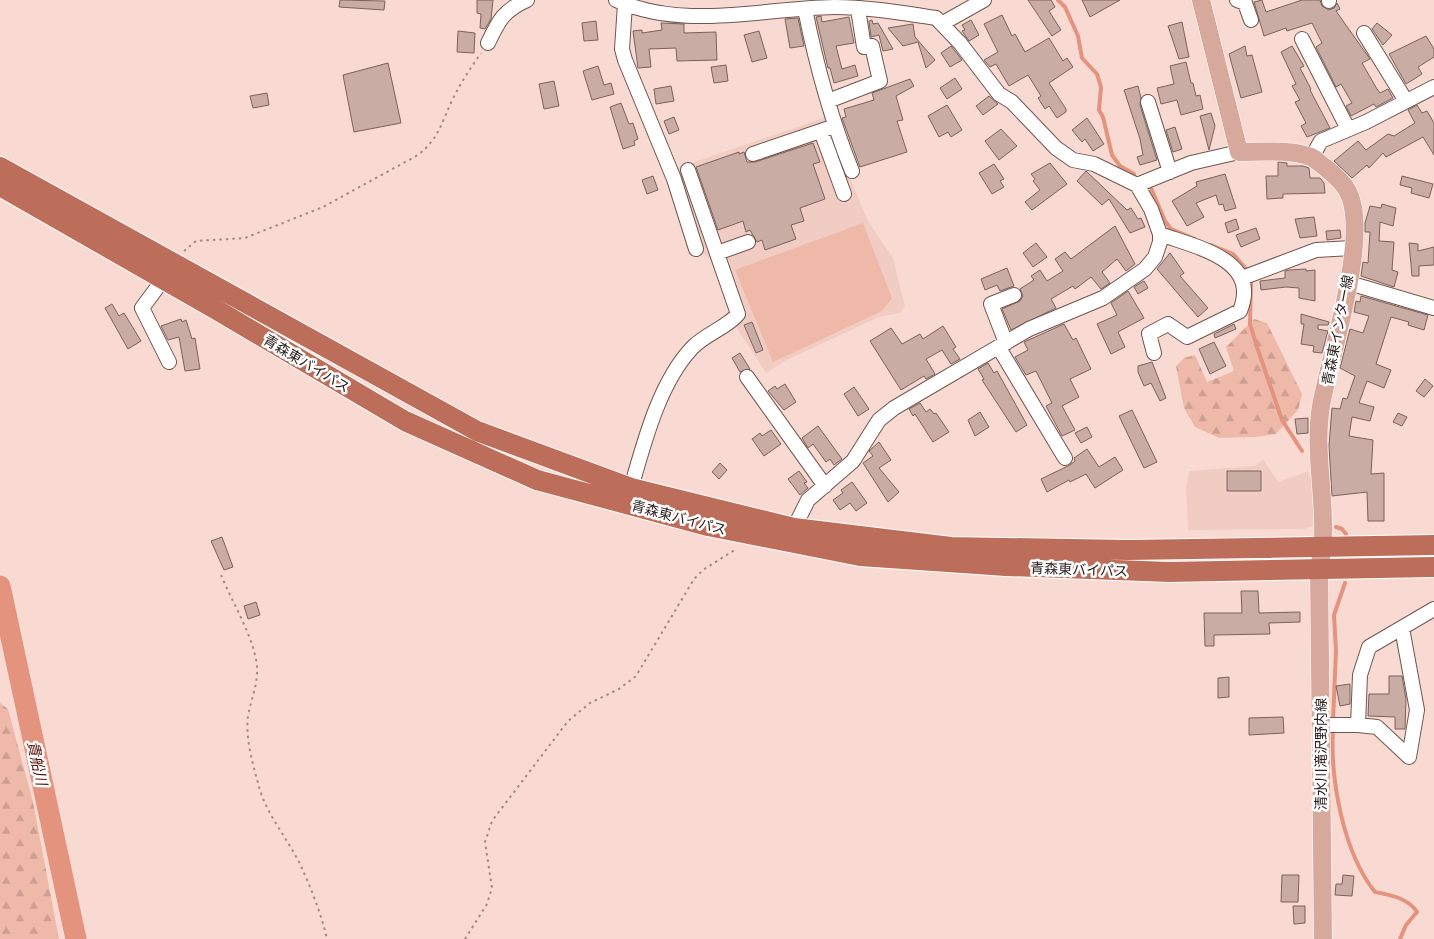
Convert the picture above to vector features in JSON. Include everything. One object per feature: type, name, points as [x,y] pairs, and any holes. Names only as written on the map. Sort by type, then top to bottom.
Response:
[{"type":"highway","name":"青森東バイパス","points":[[0,167],[169,271],[405,421],[537,480],[755,536],[860,556],[1006,566],[1169,572],[1434,567]]},
{"type":"highway","name":"青森東バイパス","points":[[0,186],[477,430],[631,488],[794,528],[951,548],[1128,550],[1434,545]]},
{"type":"main road","points":[[1201,0],[1239,152],[1312,157]]},
{"type":"main road","name":"青森東インター線","points":[[1312,157],[1339,179],[1348,190],[1352,203],[1352,248],[1349,283],[1321,406],[1319,439],[1324,547],[1319,569]]},
{"type":"main road","name":"清水川滝沢野内線","points":[[1319,569],[1330,725],[1323,939]]},
{"type":"street","points":[[488,43],[499,19],[511,7],[527,0]]},
{"type":"street","points":[[943,23],[984,0]]},
{"type":"street","points":[[1237,0],[1245,4],[1251,20]]},
{"type":"street","points":[[696,248],[674,179],[625,60],[622,49],[621,2],[651,12],[688,16],[805,9],[835,4],[858,9],[936,18],[943,23],[999,94],[1012,102],[1056,148],[1073,160],[1094,164],[1137,185],[1151,209],[1160,234],[1155,257],[1146,269],[1103,298],[1053,317],[894,408],[879,420],[853,461],[808,500],[794,528]]},
{"type":"street","points":[[805,9],[835,126],[852,171]]},
{"type":"street","points":[[828,100],[880,81],[872,46],[864,47],[858,9]]},
{"type":"street","points":[[1364,33],[1406,101]]},
{"type":"street","points":[[1302,39],[1348,129]]},
{"type":"street","points":[[1312,157],[1322,141],[1434,88]]},
{"type":"street","points":[[1148,102],[1170,172]]},
{"type":"street","points":[[753,154],[835,126]]},
{"type":"street","points":[[820,131],[844,194]]},
{"type":"street","points":[[1137,185],[1191,163],[1239,152]]},
{"type":"street","points":[[631,488],[646,436],[678,365],[703,338],[738,314],[688,170]]},
{"type":"street","points":[[1154,352],[1149,334],[1168,324],[1187,337],[1240,311],[1245,299],[1242,278],[1230,262],[1217,255],[1160,234]]},
{"type":"street","points":[[717,253],[748,242]]},
{"type":"street","points":[[1242,278],[1316,250],[1352,248]]},
{"type":"street","points":[[169,271],[142,308],[169,362]]},
{"type":"street","points":[[1349,283],[1434,308]]},
{"type":"street","points":[[1014,295],[991,304],[1003,345],[1065,458]]},
{"type":"street","points":[[747,377],[825,486]]},
{"type":"street","points":[[1358,725],[1360,675],[1369,648],[1434,609]]},
{"type":"street","points":[[1330,725],[1358,725],[1377,728],[1408,758],[1417,710],[1402,628]]},
{"type":"path","points":[[169,271],[180,254],[196,241],[245,238],[323,207],[418,155],[430,145],[441,130],[450,104],[488,43]]},
{"type":"path","points":[[465,939],[487,904],[492,888],[485,842],[492,821],[568,722],[590,703],[619,689],[636,676],[694,579],[703,570],[755,536]]},
{"type":"path","points":[[221,576],[253,650],[257,666],[257,685],[248,716],[248,731],[250,750],[260,789],[270,813],[300,865],[322,917],[327,939]]},
{"type":"shaded area","points":[[826,117],[868,221],[893,258],[905,306],[900,313],[879,317],[787,360],[766,373],[738,330],[710,259],[701,252],[674,169]]},
{"type":"shaded area","points":[[1263,459],[1278,482],[1308,471],[1317,497],[1318,524],[1304,529],[1188,530],[1186,489],[1189,471],[1255,466]]},
{"type":"green space","points":[[863,223],[892,298],[882,311],[773,362],[735,270]]},
{"type":"green space","points":[[1254,319],[1267,323],[1302,394],[1298,410],[1276,434],[1255,437],[1219,438],[1195,427],[1184,408],[1176,366],[1184,358],[1195,355],[1207,382],[1234,371],[1226,347]]},
{"type":"green space","points":[[0,703],[8,709],[33,802],[59,939],[0,939]]},
{"type":"building","points":[[340,0],[385,1],[384,10],[339,7]]},
{"type":"building","points":[[477,0],[493,0],[491,19],[485,29],[480,28],[481,14],[477,13]]},
{"type":"building","points":[[1028,0],[1051,0],[1055,7],[1049,11],[1061,30],[1052,36]]},
{"type":"building","points":[[1082,0],[1120,0],[1090,17]]},
{"type":"building","points":[[1262,0],[1266,12],[1302,0],[1320,0],[1322,6],[1329,10],[1334,8],[1337,3],[1340,9],[1336,11],[1370,59],[1362,63],[1377,89],[1380,93],[1388,89],[1393,98],[1376,107],[1374,104],[1351,116],[1346,106],[1352,103],[1341,84],[1336,87],[1316,47],[1322,43],[1312,23],[1287,31],[1286,28],[1264,36],[1254,2]]},
{"type":"building","points":[[1002,15],[1012,36],[1015,34],[1025,52],[1049,38],[1063,61],[1067,58],[1073,67],[1049,83],[1066,109],[1066,112],[1057,118],[1049,106],[1045,109],[1038,98],[1041,96],[1028,75],[1009,86],[996,64],[990,67],[984,60],[998,52],[984,24]]},
{"type":"building","points":[[821,16],[822,22],[849,17],[854,43],[836,46],[842,69],[855,65],[858,76],[834,83],[830,68],[828,68],[816,17]]},
{"type":"building","points":[[798,18],[804,46],[790,48],[785,19]]},
{"type":"building","points":[[872,20],[873,24],[878,23],[893,49],[883,51],[879,35],[871,37],[869,21]]},
{"type":"building","points":[[971,20],[979,35],[969,41],[962,31],[965,30],[962,25]]},
{"type":"building","points":[[596,21],[598,40],[584,41],[582,23]]},
{"type":"building","points":[[1182,22],[1189,57],[1179,59],[1168,26]]},
{"type":"building","points":[[661,23],[684,24],[684,33],[716,32],[717,60],[677,61],[676,48],[649,49],[651,67],[638,68],[633,31],[642,30],[642,33],[662,30]]},
{"type":"building","points":[[1377,23],[1392,35],[1383,45],[1372,29]]},
{"type":"building","points":[[913,24],[915,37],[935,60],[926,68],[918,42],[903,46],[888,28]]},
{"type":"building","points":[[458,31],[475,33],[474,53],[457,52]]},
{"type":"building","points":[[759,31],[767,58],[752,62],[744,35]]},
{"type":"building","points":[[1426,36],[1434,49],[1434,57],[1418,67],[1422,74],[1406,84],[1389,54]]},
{"type":"building","points":[[951,46],[962,60],[950,67],[941,53]]},
{"type":"building","points":[[1245,46],[1247,56],[1252,55],[1262,92],[1241,98],[1229,54]]},
{"type":"building","points":[[1292,46],[1304,66],[1300,68],[1330,128],[1307,137],[1301,126],[1306,123],[1295,102],[1300,100],[1292,86],[1296,84],[1281,52]]},
{"type":"building","points":[[1186,62],[1191,83],[1193,83],[1196,96],[1200,95],[1203,109],[1181,115],[1177,100],[1161,104],[1157,88],[1174,84],[1170,66]]},
{"type":"building","points":[[388,63],[401,123],[354,132],[343,75]]},
{"type":"building","points":[[726,65],[728,81],[714,83],[711,67]]},
{"type":"building","points":[[598,66],[604,85],[611,83],[614,94],[592,100],[583,71]]},
{"type":"building","points":[[955,78],[962,89],[947,99],[940,88]]},
{"type":"building","points":[[910,79],[914,86],[896,96],[903,120],[897,121],[907,152],[860,167],[842,118],[846,117],[844,109],[874,100],[872,93]]},
{"type":"building","points":[[554,81],[559,106],[544,109],[539,84]]},
{"type":"building","points":[[671,86],[674,101],[656,104],[654,89]]},
{"type":"building","points":[[1138,86],[1141,98],[1140,105],[1157,160],[1140,165],[1137,157],[1143,155],[1140,139],[1124,90]]},
{"type":"building","points":[[267,93],[269,105],[253,108],[250,96]]},
{"type":"building","points":[[989,96],[998,104],[983,115],[976,106]]},
{"type":"building","points":[[621,103],[629,124],[633,123],[638,139],[634,141],[635,145],[623,149],[610,107]]},
{"type":"building","points":[[947,105],[962,130],[951,137],[948,132],[939,137],[928,116]]},
{"type":"building","points":[[1417,105],[1422,113],[1427,111],[1434,123],[1434,155],[1423,137],[1386,157],[1383,153],[1369,168],[1367,165],[1352,178],[1334,161],[1358,141],[1366,150],[1388,134],[1394,136],[1415,123],[1408,110]]},
{"type":"building","points":[[1211,113],[1215,126],[1209,150],[1200,116]]},
{"type":"building","points":[[674,117],[679,130],[669,134],[664,121]]},
{"type":"building","points":[[1087,118],[1104,144],[1093,151],[1085,139],[1082,142],[1072,130]]},
{"type":"building","points":[[1175,127],[1182,149],[1173,152],[1166,130]]},
{"type":"building","points":[[1001,129],[1017,146],[999,160],[985,141]]},
{"type":"building","points":[[813,143],[820,162],[813,164],[825,199],[800,208],[804,221],[791,225],[796,239],[765,250],[762,240],[757,242],[750,230],[746,232],[743,221],[718,230],[696,167],[739,152],[739,154],[744,152],[747,162],[755,162]]},
{"type":"building","points":[[1278,162],[1287,163],[1287,166],[1309,168],[1310,178],[1320,178],[1324,183],[1325,193],[1283,194],[1283,198],[1267,199],[1266,176],[1278,176]]},
{"type":"building","points":[[1050,163],[1067,184],[1032,210],[1025,202],[1040,190],[1033,181],[1035,179],[1031,174]]},
{"type":"building","points":[[994,164],[1004,179],[1000,181],[1004,187],[992,194],[979,173]]},
{"type":"building","points":[[1086,171],[1127,210],[1131,208],[1138,219],[1141,218],[1145,227],[1130,233],[1109,199],[1102,205],[1077,181]]},
{"type":"building","points":[[1225,174],[1236,208],[1225,211],[1223,204],[1219,205],[1216,195],[1196,203],[1204,217],[1187,226],[1172,201],[1197,186],[1196,182]]},
{"type":"building","points":[[653,176],[658,190],[647,194],[642,180]]},
{"type":"building","points":[[1402,176],[1433,184],[1429,198],[1411,193],[1412,188],[1400,185]]},
{"type":"building","points":[[1382,204],[1396,208],[1393,226],[1380,222],[1379,241],[1394,242],[1392,270],[1398,272],[1394,287],[1361,276],[1363,262],[1368,263],[1370,232],[1365,232],[1365,223],[1370,206],[1381,208]]},
{"type":"building","points":[[1314,217],[1317,236],[1300,238],[1295,219]]},
{"type":"building","points":[[1236,219],[1239,229],[1228,233],[1225,223]]},
{"type":"building","points":[[1115,226],[1135,264],[1126,271],[1117,259],[1102,272],[1110,283],[1101,289],[1091,277],[1075,289],[1073,286],[1051,299],[1056,308],[1011,330],[1002,309],[1020,301],[1023,296],[1020,289],[1034,280],[1031,276],[1040,270],[1047,281],[1063,271],[1055,259],[1065,252],[1071,259]]},
{"type":"building","points":[[1256,228],[1260,239],[1241,247],[1236,235]]},
{"type":"building","points":[[1340,230],[1341,238],[1327,240],[1326,231]]},
{"type":"building","points":[[1036,243],[1047,257],[1033,267],[1023,253]]},
{"type":"building","points":[[1409,243],[1418,244],[1418,251],[1434,247],[1434,265],[1419,266],[1419,276],[1412,276]]},
{"type":"building","points":[[1170,253],[1184,273],[1180,276],[1208,308],[1198,317],[1157,269]]},
{"type":"building","points":[[1007,268],[1014,286],[1000,291],[997,285],[985,290],[981,279]]},
{"type":"building","points":[[1306,269],[1306,271],[1315,270],[1315,301],[1299,298],[1299,288],[1286,287],[1261,290],[1260,281],[1285,278],[1285,271]]},
{"type":"building","points":[[1144,281],[1148,288],[1138,294],[1134,287]]},
{"type":"building","points":[[1128,291],[1144,318],[1118,332],[1125,347],[1111,354],[1097,324],[1117,315],[1111,303]]},
{"type":"building","points":[[1361,296],[1428,315],[1424,330],[1408,325],[1409,322],[1391,317],[1376,364],[1391,370],[1384,388],[1367,381],[1359,403],[1374,407],[1370,421],[1352,417],[1349,436],[1373,440],[1371,474],[1384,473],[1384,521],[1368,521],[1367,492],[1332,496],[1329,446],[1332,408],[1340,409],[1343,398],[1347,399],[1355,376],[1340,368],[1350,329],[1363,333],[1369,316],[1354,312],[1356,301],[1360,302]]},
{"type":"building","points":[[112,304],[119,316],[124,313],[141,341],[128,349],[105,308]]},
{"type":"building","points":[[1301,314],[1329,322],[1328,325],[1318,325],[1318,329],[1328,331],[1322,353],[1313,352],[1314,346],[1301,344],[1304,324],[1301,324]]},
{"type":"building","points":[[181,319],[182,322],[186,320],[192,339],[195,338],[200,369],[185,371],[179,337],[168,340],[161,326]]},
{"type":"building","points":[[752,322],[763,350],[756,353],[744,325]]},
{"type":"building","points":[[1064,324],[1073,340],[1076,338],[1091,369],[1070,379],[1079,397],[1062,406],[1075,430],[1062,436],[1046,406],[1052,403],[1036,371],[1026,375],[1015,357],[1028,350],[1024,342]]},
{"type":"building","points":[[1234,324],[1236,329],[1215,338],[1214,334]]},
{"type":"building","points":[[943,326],[956,347],[953,349],[960,359],[951,364],[942,350],[926,359],[935,374],[926,379],[924,376],[901,390],[870,341],[891,328],[902,344],[920,334],[923,339]]},
{"type":"building","points":[[1214,342],[1226,366],[1210,374],[1199,349]]},
{"type":"building","points":[[740,353],[750,369],[740,372],[732,358]]},
{"type":"building","points":[[1152,362],[1166,398],[1160,401],[1151,383],[1144,386],[1138,372],[1138,366]]},
{"type":"building","points":[[988,363],[994,373],[997,371],[1027,425],[1016,432],[982,380],[984,379],[978,369]]},
{"type":"building","points":[[1425,379],[1433,386],[1424,397],[1416,391]]},
{"type":"building","points":[[785,384],[796,402],[784,410],[768,391],[775,386],[777,389]]},
{"type":"building","points":[[854,387],[869,409],[858,416],[844,394]]},
{"type":"building","points":[[920,403],[926,412],[930,409],[934,414],[936,413],[949,432],[933,442],[915,414],[913,416],[909,409]]},
{"type":"building","points":[[1132,410],[1157,462],[1144,468],[1119,416]]},
{"type":"building","points":[[980,412],[989,427],[975,436],[968,420]]},
{"type":"building","points":[[1398,413],[1407,417],[1402,426],[1393,422]]},
{"type":"building","points":[[1308,418],[1308,433],[1297,434],[1295,419]]},
{"type":"building","points":[[818,426],[842,459],[834,465],[830,459],[826,462],[813,444],[808,448],[802,438]]},
{"type":"building","points":[[1087,427],[1092,437],[1081,443],[1075,433]]},
{"type":"building","points":[[771,430],[781,444],[764,456],[752,439],[760,433],[762,436]]},
{"type":"building","points":[[879,442],[891,460],[879,468],[899,492],[888,502],[863,463],[873,456],[869,451]]},
{"type":"building","points":[[1087,449],[1099,467],[1115,457],[1123,470],[1095,488],[1086,474],[1070,482],[1069,480],[1047,492],[1041,479],[1070,465],[1075,461],[1074,458]]},
{"type":"building","points":[[720,463],[727,470],[719,479],[712,472]]},
{"type":"building","points":[[799,471],[807,482],[804,483],[808,488],[800,495],[788,479]]},
{"type":"building","points":[[1227,471],[1261,471],[1261,491],[1227,491]]},
{"type":"building","points":[[852,482],[867,503],[856,511],[850,503],[840,510],[833,500],[843,493],[841,490]]},
{"type":"building","points":[[222,537],[233,567],[224,570],[211,541]]},
{"type":"building","points":[[1241,591],[1258,591],[1259,613],[1300,612],[1300,622],[1269,623],[1270,634],[1214,635],[1214,646],[1205,646],[1204,613],[1242,613]]},
{"type":"building","points":[[256,602],[260,615],[248,619],[244,606]]},
{"type":"building","points":[[1389,676],[1402,676],[1406,699],[1405,729],[1395,729],[1395,717],[1368,716],[1369,694],[1389,694]]},
{"type":"building","points":[[1229,677],[1229,697],[1218,698],[1218,678]]},
{"type":"building","points":[[1350,684],[1350,704],[1340,706],[1336,686]]},
{"type":"building","points":[[1283,717],[1284,733],[1249,735],[1249,718]]},
{"type":"building","points":[[1282,875],[1299,875],[1298,902],[1281,902]]},
{"type":"building","points":[[1343,875],[1354,876],[1352,896],[1335,895],[1336,884],[1342,884]]},
{"type":"building","points":[[1293,906],[1305,906],[1305,923],[1294,924]]},
{"type":"waterway","points":[[1058,0],[1065,7],[1078,36],[1082,58],[1097,74],[1101,87],[1099,110],[1103,117],[1112,155],[1120,166],[1134,174]]},
{"type":"waterway","points":[[1151,188],[1165,221],[1171,229],[1195,239]]},
{"type":"waterway","points":[[1211,245],[1233,254],[1247,270]]},
{"type":"waterway","points":[[1251,282],[1250,324],[1282,420],[1302,451]]},
{"type":"waterway","points":[[1336,527],[1342,529],[1346,534]]},
{"type":"waterway","points":[[1333,721],[1336,651],[1334,615],[1345,583]]},
{"type":"waterway","name":"貴船川","points":[[0,586],[76,939]]},
{"type":"waterway","points":[[1333,728],[1334,770],[1337,792],[1347,836],[1355,857],[1364,876],[1375,892],[1404,900],[1417,912],[1406,925],[1400,939]]}]
